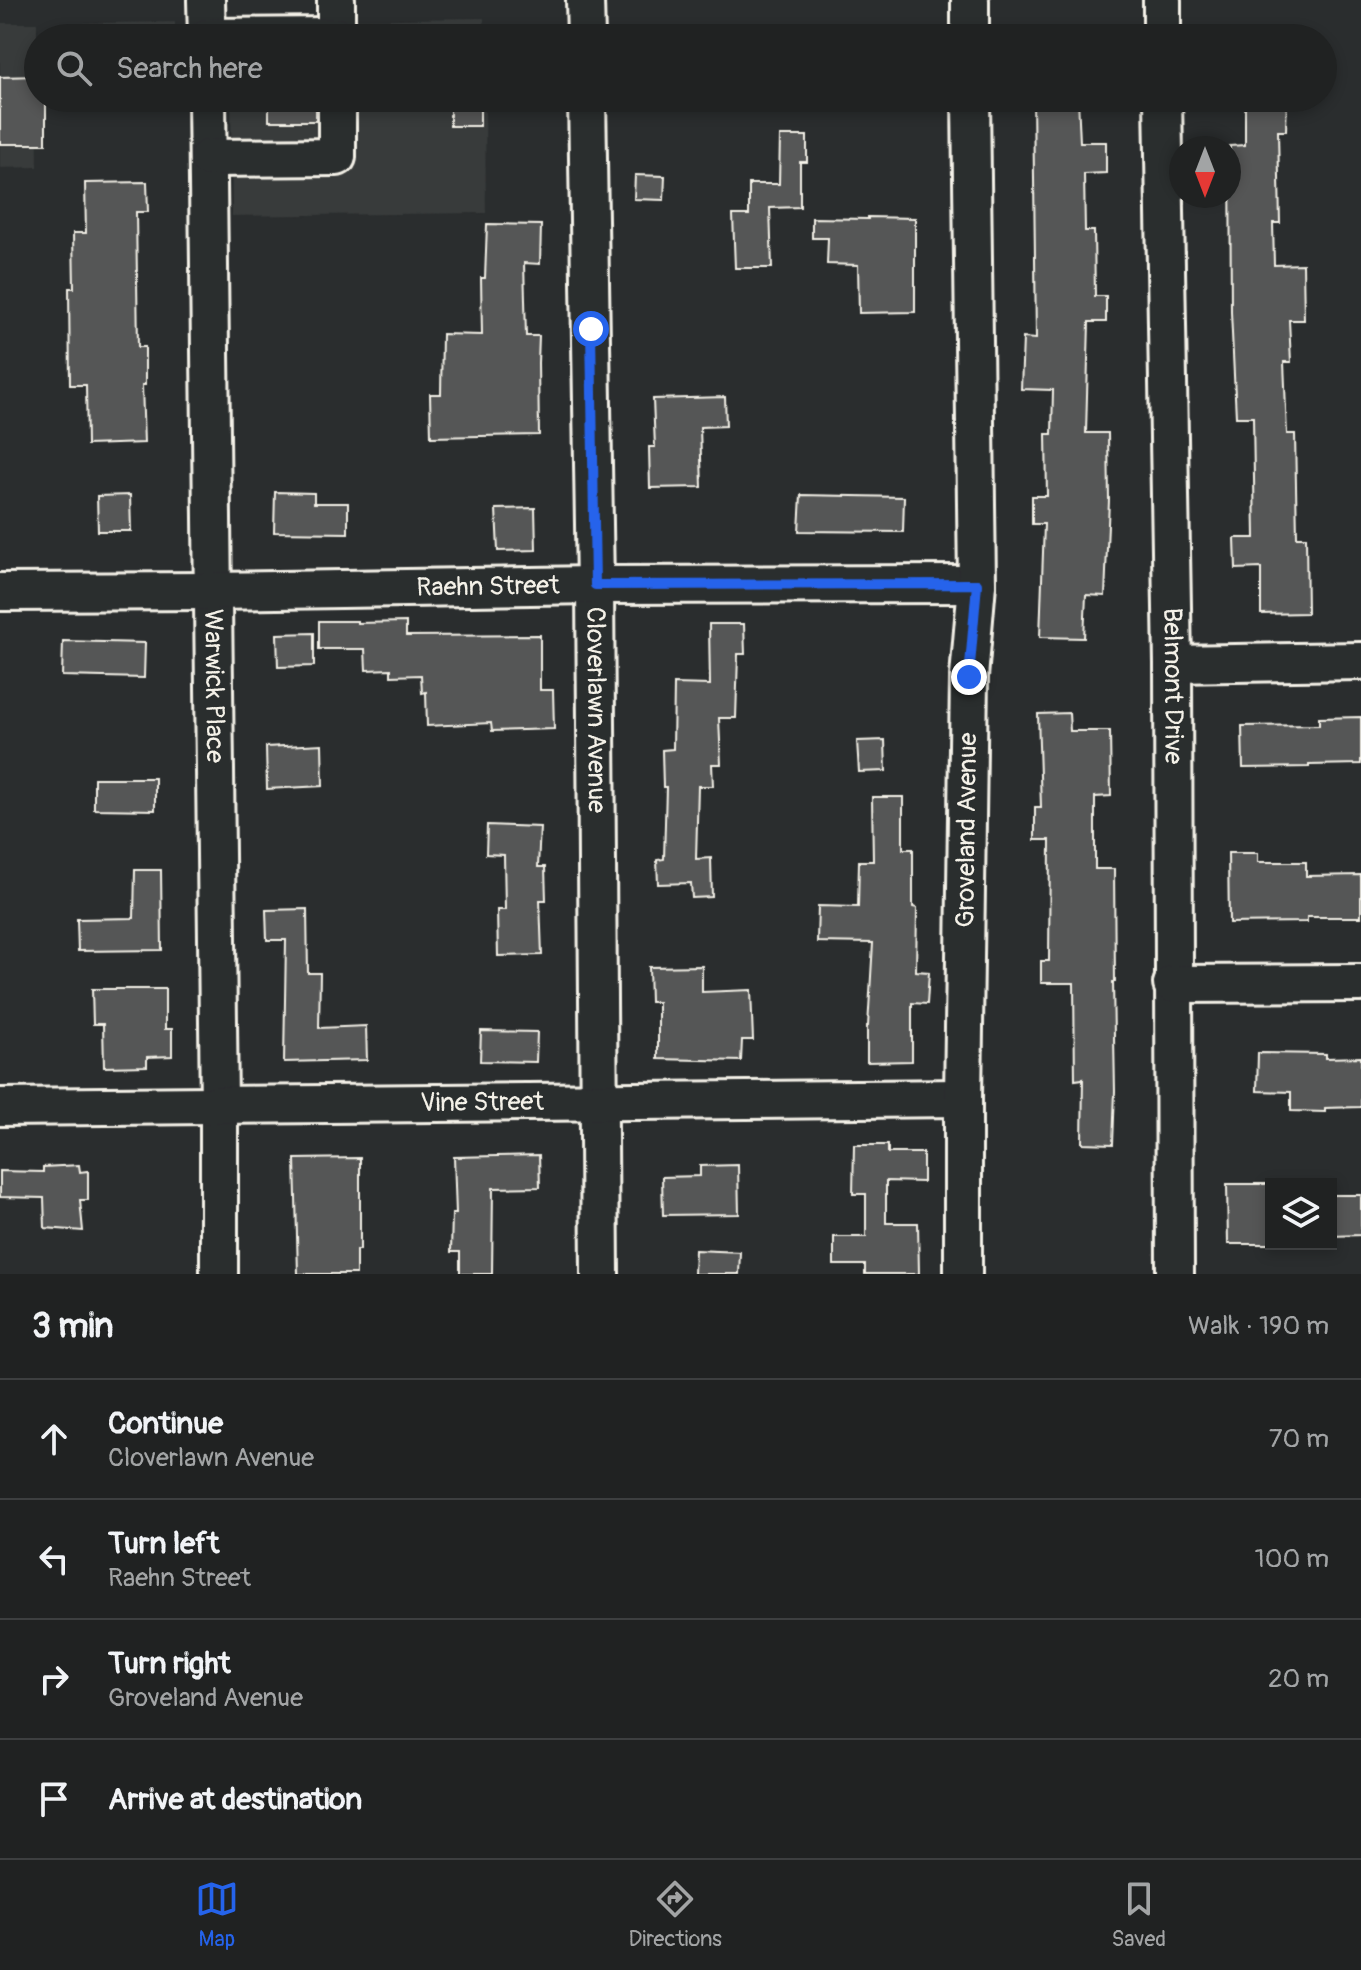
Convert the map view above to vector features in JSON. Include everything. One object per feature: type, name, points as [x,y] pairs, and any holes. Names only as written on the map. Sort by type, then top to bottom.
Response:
[{"type":"street","points":[[206,0],[207,24]]},
{"type":"street","points":[[336,0],[336,24]]},
{"type":"street","points":[[585,0],[586,24]]},
{"type":"street","points":[[970,0],[970,24]]},
{"type":"street","points":[[1162,0],[1162,24]]},
{"type":"street","name":"Warwick Place","points":[[207,112],[219,1274]]},
{"type":"street","points":[[208,158],[337,157],[337,112]]},
{"type":"street","name":"Cloverlawn Avenue","points":[[587,112],[595,585],[600,1274]]},
{"type":"street","name":"Groveland Avenue","points":[[963,1274],[969,677],[977,584],[971,112]]},
{"type":"street","name":"Belmont Drive","points":[[1163,112],[1173,664],[1175,1274]]},
{"type":"street","name":"Raehn Street","points":[[0,592],[977,584]]},
{"type":"street","points":[[1173,664],[1361,661]]},
{"type":"street","points":[[1172,984],[1361,983]]},
{"type":"street","name":"Vine Street","points":[[0,1107],[963,1098]]},
{"type":"shaded area","points":[[484,18],[484,24],[231,24],[231,21]]},
{"type":"shaded area","points":[[175,22],[175,24],[84,24]]},
{"type":"shaded area","points":[[0,23],[37,23],[24,24],[24,112],[38,112],[38,167],[0,168]]},
{"type":"shaded area","points":[[231,112],[485,112],[486,213],[232,216]]},
{"type":"building","points":[[24,76],[24,112],[46,112],[46,144],[0,144],[0,77]]},
{"type":"building","points":[[269,112],[316,112],[316,121],[269,121]]},
{"type":"building","points":[[450,112],[480,112],[480,126],[450,126]]},
{"type":"building","points":[[1033,112],[1079,112],[1080,142],[1106,142],[1106,173],[1084,174],[1085,231],[1094,231],[1095,296],[1106,296],[1106,322],[1089,322],[1086,433],[1108,433],[1109,500],[1105,596],[1086,595],[1084,638],[1040,637],[1044,524],[1032,524],[1032,496],[1047,496],[1046,434],[1052,434],[1053,390],[1021,389],[1023,338],[1036,339]]},
{"type":"building","points":[[1245,112],[1287,112],[1286,131],[1278,131],[1280,223],[1273,223],[1274,265],[1303,264],[1304,320],[1289,320],[1291,362],[1284,362],[1287,434],[1295,434],[1297,537],[1306,537],[1307,613],[1261,614],[1261,568],[1236,569],[1235,538],[1255,538],[1253,417],[1236,417],[1231,312],[1230,208],[1241,208],[1241,145],[1245,145]]},
{"type":"building","points":[[780,136],[807,136],[807,162],[800,162],[800,207],[770,208],[772,268],[735,268],[733,215],[749,215],[749,184],[779,184]]},
{"type":"building","points":[[635,175],[665,176],[664,200],[634,199]]},
{"type":"building","points":[[147,182],[148,212],[136,212],[138,347],[145,347],[145,385],[142,385],[144,443],[87,445],[86,385],[70,385],[69,288],[74,288],[73,233],[86,233],[85,183]]},
{"type":"building","points":[[812,218],[915,218],[915,312],[859,313],[858,265],[827,264],[828,238],[812,238]]},
{"type":"building","points":[[487,224],[541,225],[540,264],[524,263],[526,336],[539,336],[539,435],[431,437],[430,394],[441,394],[442,334],[482,335],[481,278],[485,278]]},
{"type":"building","points":[[725,397],[726,426],[700,427],[702,487],[650,488],[649,447],[655,447],[653,399]]},
{"type":"building","points":[[275,492],[314,493],[314,503],[348,503],[348,533],[274,532]]},
{"type":"building","points":[[130,495],[131,531],[98,531],[97,496]]},
{"type":"building","points":[[801,495],[904,497],[903,532],[799,531]]},
{"type":"building","points":[[535,508],[536,550],[498,551],[496,509]]},
{"type":"building","points":[[319,621],[406,622],[406,636],[540,635],[540,690],[553,690],[554,729],[492,731],[491,723],[427,726],[426,692],[422,693],[421,675],[391,676],[391,669],[366,670],[365,649],[319,649]]},
{"type":"building","points":[[709,624],[744,624],[745,654],[738,654],[736,718],[719,718],[721,764],[712,764],[713,786],[698,786],[696,859],[711,858],[712,897],[692,898],[691,883],[658,884],[657,860],[664,859],[666,787],[663,787],[662,750],[673,749],[674,684],[710,685]]},
{"type":"building","points":[[314,633],[314,666],[278,667],[277,634]]},
{"type":"building","points":[[63,641],[145,643],[144,678],[62,676]]},
{"type":"building","points":[[1069,713],[1070,731],[1110,731],[1111,796],[1095,797],[1095,869],[1114,869],[1113,1144],[1082,1143],[1083,1079],[1075,1080],[1074,983],[1041,983],[1041,961],[1049,961],[1050,840],[1035,840],[1035,807],[1041,807],[1038,714]]},
{"type":"building","points":[[1361,717],[1361,764],[1243,768],[1242,726],[1319,725],[1319,718]]},
{"type":"building","points":[[885,740],[886,771],[859,772],[857,741]]},
{"type":"building","points":[[322,744],[323,786],[267,789],[266,747]]},
{"type":"building","points":[[94,778],[155,778],[155,810],[94,809]]},
{"type":"building","points":[[872,797],[903,797],[903,849],[913,849],[913,907],[917,908],[916,971],[929,972],[927,1004],[912,1003],[912,1061],[867,1062],[873,943],[817,942],[818,906],[858,907],[859,861],[873,861]]},
{"type":"building","points":[[487,825],[540,827],[538,867],[545,867],[546,900],[540,900],[542,955],[498,956],[497,910],[505,910],[504,855],[486,854]]},
{"type":"building","points":[[1228,853],[1258,853],[1258,862],[1306,862],[1306,876],[1361,875],[1361,917],[1307,917],[1307,922],[1229,923]]},
{"type":"building","points":[[135,870],[161,870],[162,950],[78,951],[77,919],[134,918]]},
{"type":"building","points":[[307,909],[308,973],[320,973],[319,1028],[366,1026],[367,1060],[284,1062],[286,940],[267,940],[266,910]]},
{"type":"building","points":[[702,966],[702,992],[751,990],[753,1040],[742,1040],[741,1061],[658,1059],[658,1002],[650,1002],[649,967]]},
{"type":"building","points":[[92,989],[165,989],[165,1029],[172,1029],[172,1056],[147,1057],[147,1066],[104,1067],[103,1024],[93,1024]]},
{"type":"building","points":[[481,1031],[537,1032],[536,1062],[480,1061]]},
{"type":"building","points":[[1258,1053],[1361,1057],[1361,1107],[1325,1108],[1325,1112],[1291,1111],[1291,1092],[1257,1091]]},
{"type":"building","points":[[854,1145],[888,1145],[888,1153],[923,1153],[923,1182],[886,1181],[886,1223],[918,1223],[919,1274],[865,1274],[865,1265],[834,1265],[834,1237],[866,1237],[866,1194],[853,1194]]},
{"type":"building","points":[[539,1155],[540,1187],[493,1188],[492,1274],[460,1274],[460,1252],[451,1252],[452,1214],[456,1214],[454,1157]]},
{"type":"building","points":[[360,1158],[360,1250],[356,1250],[356,1274],[298,1274],[295,1159]]},
{"type":"building","points":[[79,1165],[80,1172],[88,1171],[88,1200],[80,1200],[83,1231],[45,1228],[44,1198],[0,1197],[0,1171],[43,1172],[43,1167]]},
{"type":"building","points":[[738,1165],[739,1214],[663,1215],[662,1177],[700,1176],[700,1166]]},
{"type":"building","points":[[1227,1184],[1265,1184],[1265,1244],[1228,1244]]},
{"type":"building","points":[[1337,1195],[1361,1195],[1361,1235],[1337,1236]]},
{"type":"building","points":[[695,1250],[740,1252],[739,1274],[694,1274]]},
{"type":"route","points":[[591,329],[595,585],[977,584],[969,677]]}]
